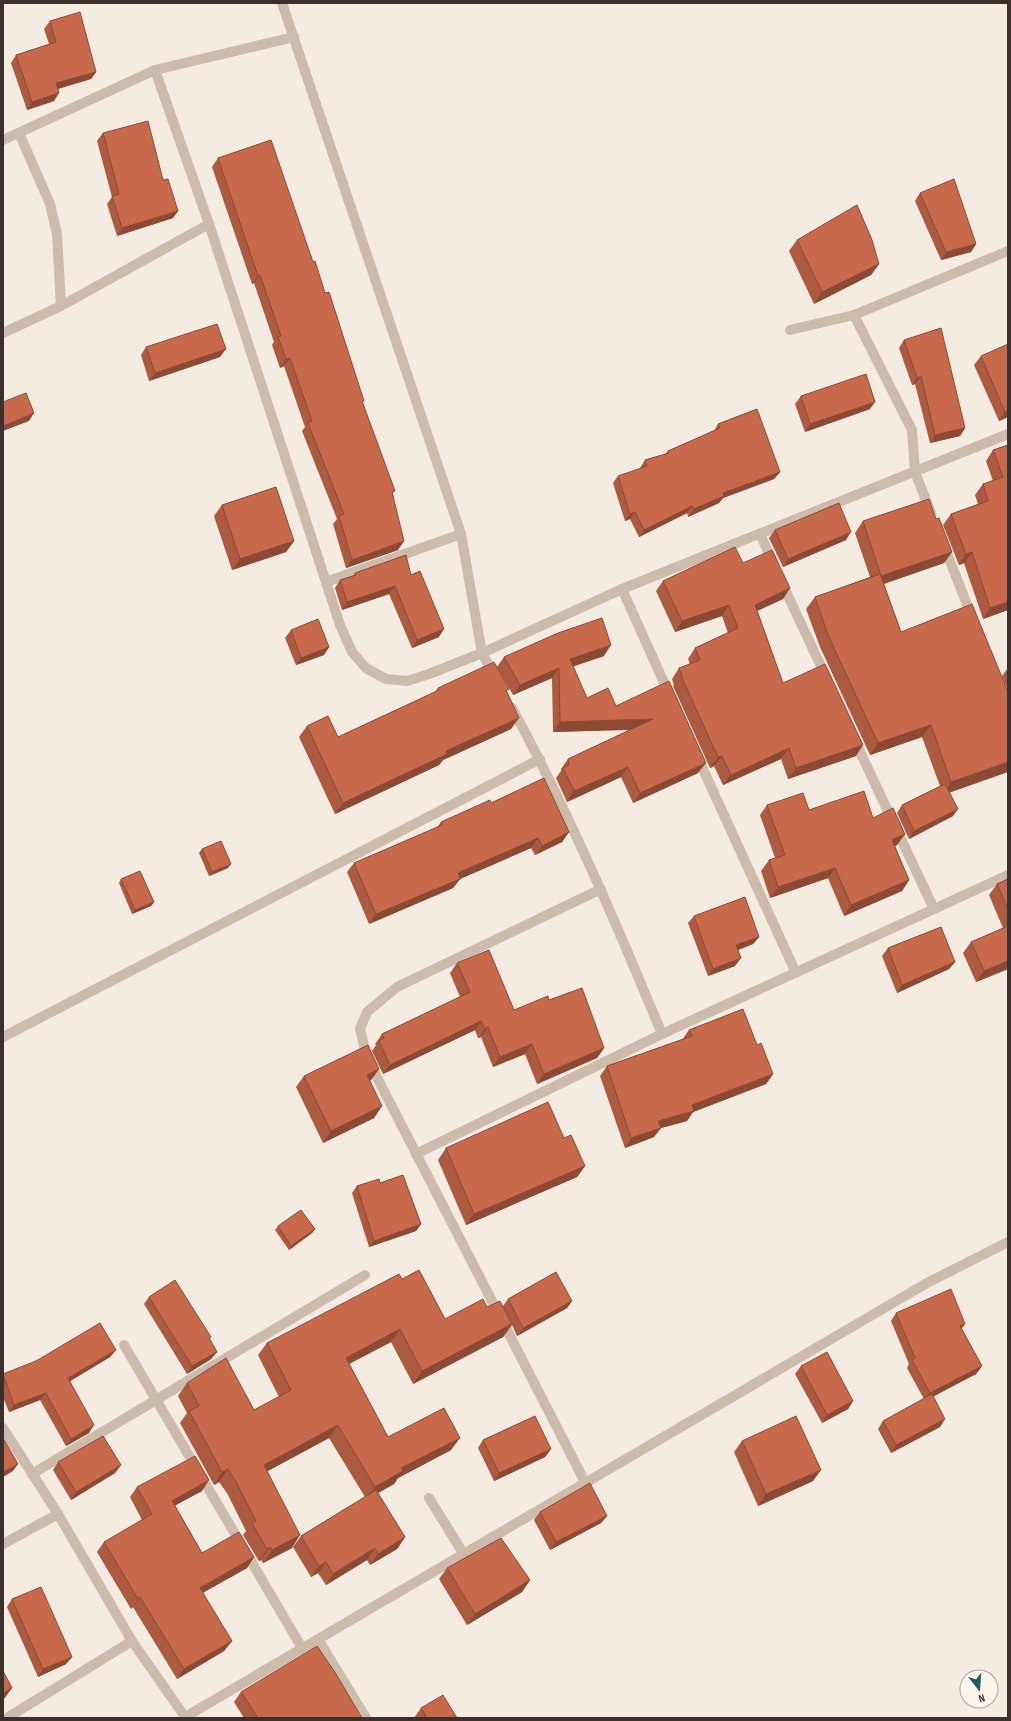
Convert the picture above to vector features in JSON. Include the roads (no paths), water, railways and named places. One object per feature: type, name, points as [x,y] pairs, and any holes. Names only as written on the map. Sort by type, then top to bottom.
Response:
[{"type":"street","points":[[282,3],[461,534],[482,653],[500,686]]},
{"type":"street","points":[[3,140],[19,134],[155,70],[294,37]]},
{"type":"street","points":[[155,70],[209,224],[340,625],[352,652],[366,668],[386,679],[406,681],[429,674],[482,653],[622,589],[1008,434]]},
{"type":"street","points":[[19,134],[50,204],[57,234],[61,306]]},
{"type":"street","points":[[3,333],[61,306],[209,224]]},
{"type":"street","points":[[790,330],[854,315],[1008,250]]},
{"type":"street","points":[[854,315],[912,430],[914,472],[935,524]]},
{"type":"street","points":[[326,582],[461,534]]},
{"type":"street","points":[[760,534],[830,686]]},
{"type":"street","points":[[941,538],[976,627]]},
{"type":"street","points":[[622,589],[674,705]]},
{"type":"street","points":[[507,699],[540,759],[601,889],[662,1034]]},
{"type":"street","points":[[850,729],[934,909]]},
{"type":"street","points":[[694,748],[796,972]]},
{"type":"street","points":[[3,1037],[540,759]]},
{"type":"street","points":[[416,1154],[662,1034],[1008,875]]},
{"type":"street","points":[[585,1482],[367,1058],[360,1029],[367,1012],[397,987],[601,889]]},
{"type":"street","points":[[3,1428],[58,1514],[132,1641],[185,1717],[927,1283],[1008,1242]]},
{"type":"street","points":[[32,1474],[365,1275]]},
{"type":"street","points":[[124,1345],[302,1648]]},
{"type":"street","points":[[429,1498],[463,1554]]},
{"type":"street","points":[[3,1544],[58,1514]]},
{"type":"street","points":[[318,1639],[366,1718]]},
{"type":"street","points":[[7,1718],[23,1714],[132,1641]]}]
